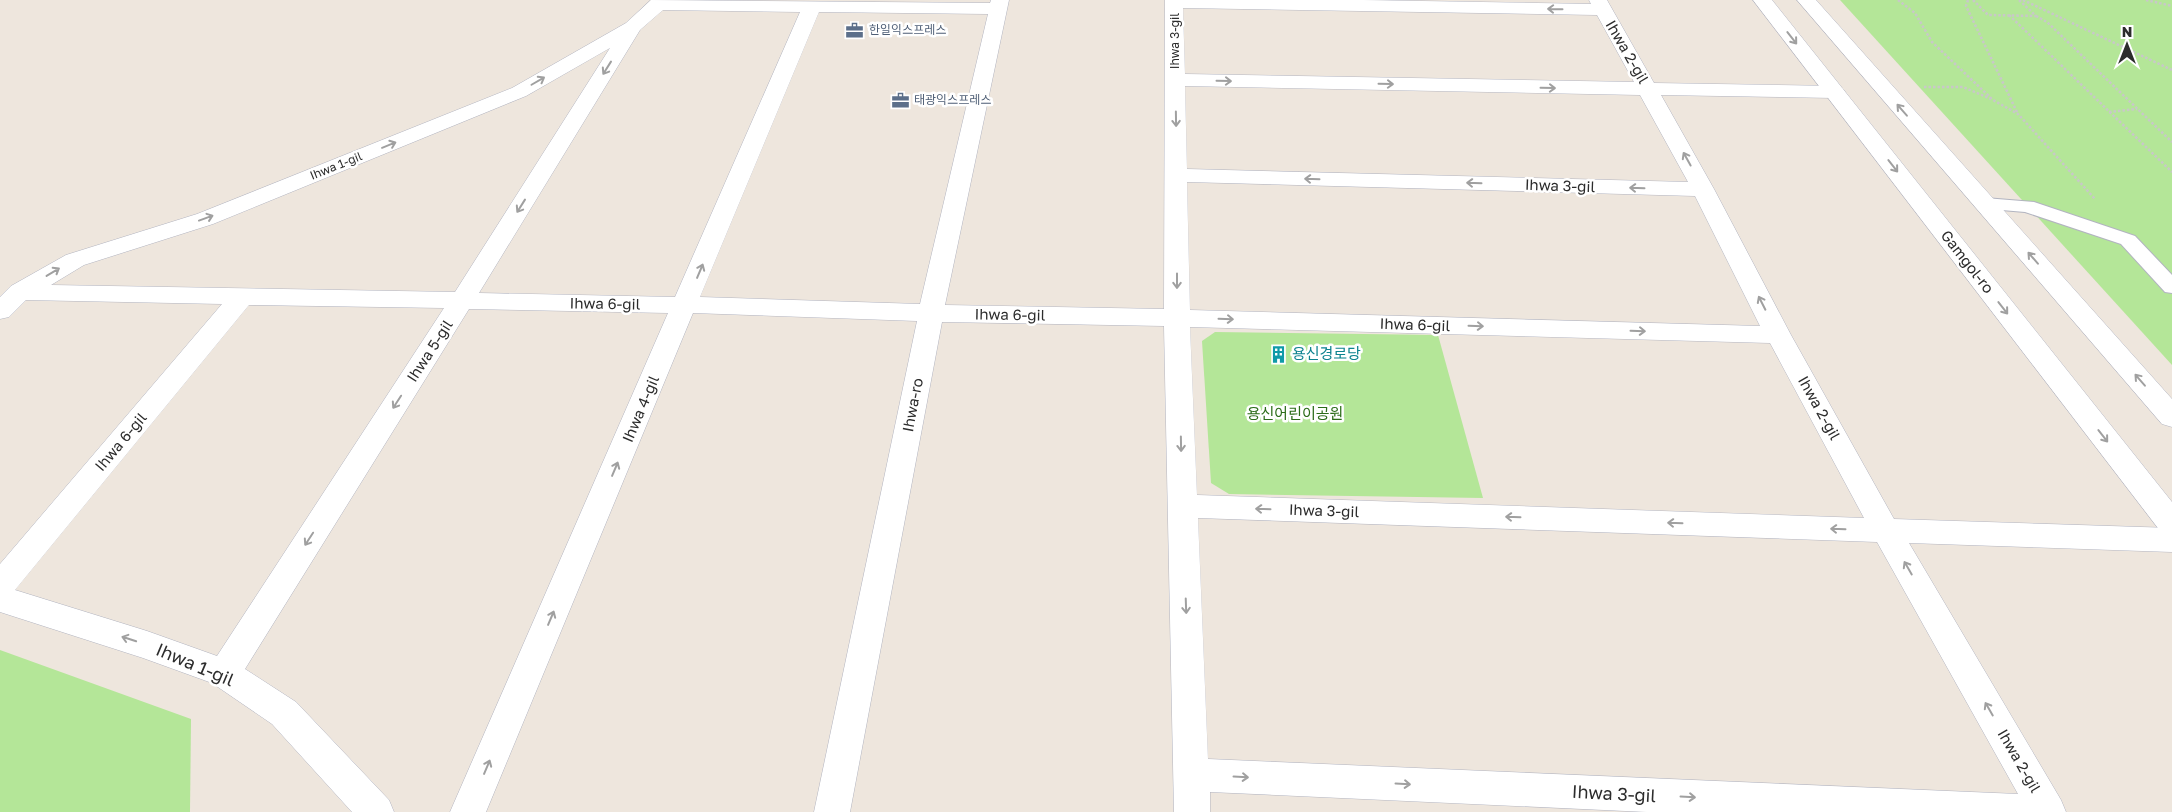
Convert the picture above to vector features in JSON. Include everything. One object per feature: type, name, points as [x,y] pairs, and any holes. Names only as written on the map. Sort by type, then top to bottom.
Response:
[{"type":"street","name":"Gamgol-ro","points":[[1762,0],[2172,524]]},
{"type":"street","points":[[1806,0],[2172,417]]},
{"type":"street","name":"Ihwa 3-gil","points":[[1192,812],[1177,318],[1174,1],[1601,5]]},
{"type":"street","points":[[660,2],[812,6],[878,4],[999,5]]},
{"type":"street","name":"Ihwa 1-gil","points":[[0,311],[20,292],[75,260],[205,219],[519,92],[633,27],[660,2]]},
{"type":"street","name":"Ihwa-ro","points":[[832,812],[932,313],[999,5]]},
{"type":"street","name":"Ihwa 2-gil","points":[[1601,5],[1703,189],[1778,335],[1886,531],[2048,812]]},
{"type":"street","name":"Ihwa 4-gil","points":[[468,812],[812,6]]},
{"type":"street","name":"Ihwa 5-gil","points":[[224,673],[461,302],[633,27]]},
{"type":"street","name":"Ihwa 3-gil","points":[[1175,80],[1835,92]]},
{"type":"street","name":"Ihwa 3-gil","points":[[1177,175],[1703,189]]},
{"type":"street","name":"Ihwa 6-gil","points":[[20,292],[686,305],[1778,335]]},
{"type":"street","name":"Ihwa 6-gil","points":[[0,586],[242,297]]},
{"type":"street","name":"Ihwa 3-gil","points":[[1182,506],[2172,540]]},
{"type":"street","name":"Ihwa 1-gil","points":[[0,599],[147,645],[224,673],[284,712],[376,812]]},
{"type":"street","name":"Ihwa 3-gil","points":[[1192,775],[2035,812]]},
{"type":"lane","points":[[1985,204],[2027,206],[2128,240],[2172,287]]},
{"type":"path","points":[[1898,0],[1915,13],[1932,42],[1994,100]]},
{"type":"path","points":[[1968,0],[1966,6],[2018,114],[2097,200]]},
{"type":"path","points":[[1973,0],[1988,15],[2036,16]]},
{"type":"path","points":[[2019,0],[2036,16],[2048,22],[2172,142]]},
{"type":"path","points":[[2023,0],[2172,70]]},
{"type":"path","points":[[2146,0],[2172,6]]},
{"type":"path","points":[[2009,15],[2172,172]]},
{"type":"path","points":[[1922,87],[1964,87],[1994,100],[2018,114]]},
{"type":"path","points":[[2109,112],[2138,109]]},
{"type":"green space","points":[[1840,0],[2172,0],[2172,365]]},
{"type":"green space","name":"용신어린이공원","points":[[1215,332],[1438,335],[1483,498],[1229,494],[1211,483],[1202,341]]},
{"type":"green space","points":[[0,650],[191,719],[190,812],[0,812]]},
{"type":"place","name":"한일익스프레스","points":[[855,30]]},
{"type":"place","name":"태광익스프레스","points":[[900,100]]},
{"type":"place","name":"용신경로당","points":[[1278,354]]}]
